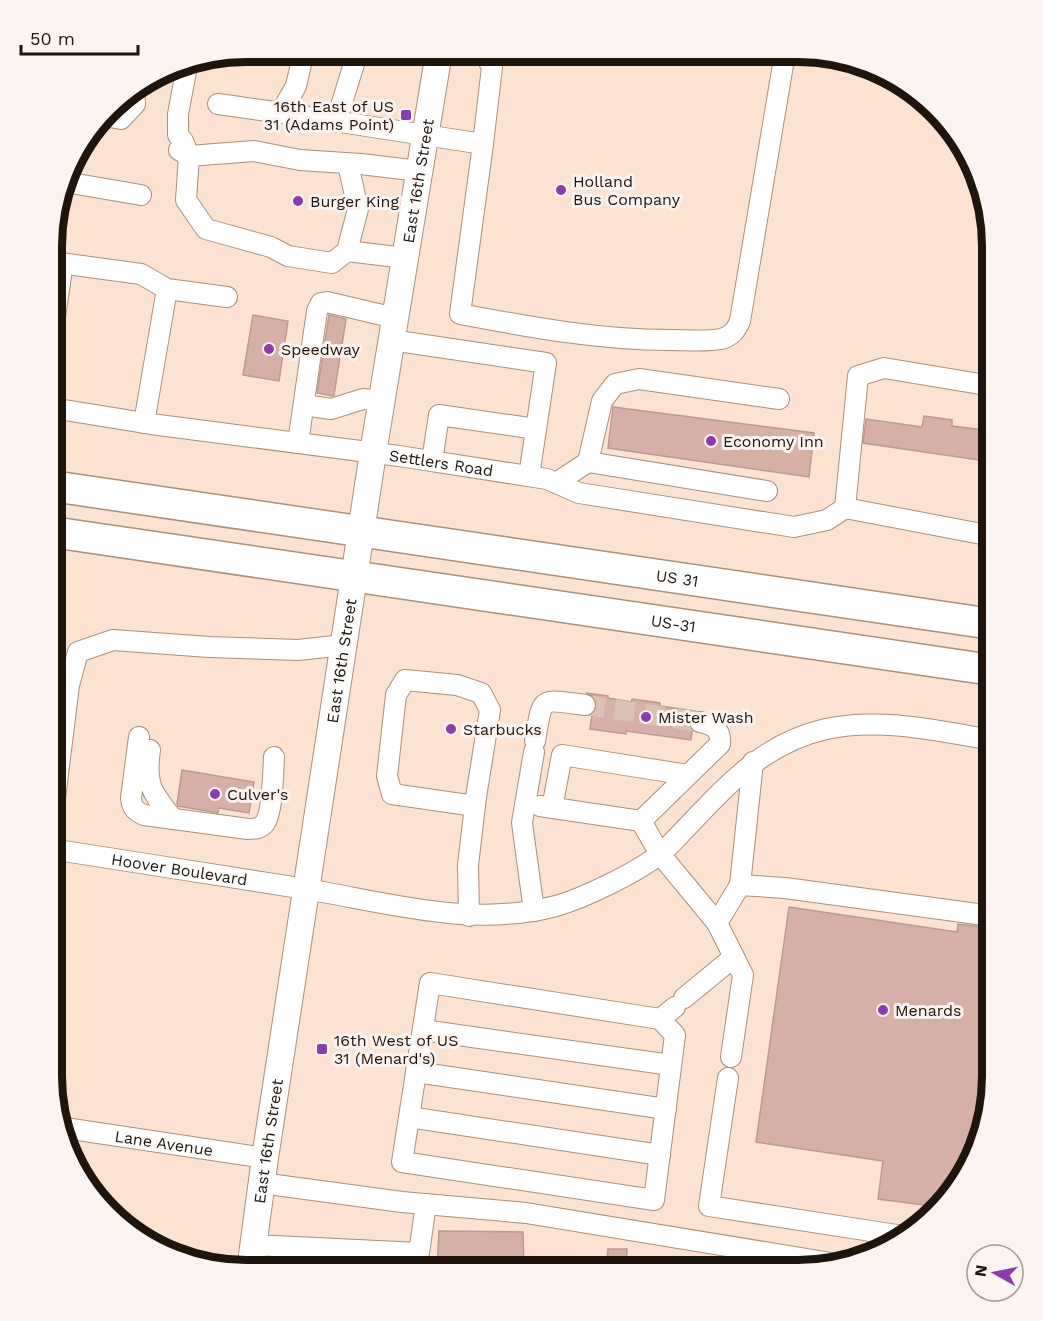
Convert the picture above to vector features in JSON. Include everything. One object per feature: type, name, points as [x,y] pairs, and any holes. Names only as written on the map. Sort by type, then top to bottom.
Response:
[{"type":"highway","name":"US 31","points":[[61,487],[982,622]]},
{"type":"highway","name":"US-31","points":[[61,533],[981,668]]},
{"type":"highway","points":[[820,645],[840,636],[850,625],[855,604]]},
{"type":"main road","name":"East 16th Street","points":[[252,1257],[261,1183],[373,453],[437,61]]},
{"type":"street","points":[[282,113],[296,86],[302,61]]},
{"type":"street","points":[[336,122],[355,61]]},
{"type":"street","points":[[489,61],[492,67],[460,314],[536,328],[633,339],[698,340],[722,339],[734,333],[740,321],[784,61]]},
{"type":"street","points":[[186,71],[178,114],[178,135],[189,156],[186,200],[206,229],[271,247],[288,256],[332,263],[347,251],[358,209],[348,164]]},
{"type":"street","points":[[175,76],[167,111],[168,130],[176,148],[189,156],[254,151],[300,160],[419,171]]},
{"type":"street","points":[[113,117],[121,118],[135,104],[135,99]]},
{"type":"street","points":[[218,104],[483,144]]},
{"type":"street","points":[[73,183],[141,195]]},
{"type":"street","points":[[347,251],[405,258]]},
{"type":"street","points":[[61,263],[141,274],[167,289],[227,297]]},
{"type":"street","points":[[144,423],[167,289]]},
{"type":"street","points":[[298,443],[317,311],[321,303],[327,302],[393,329],[546,363],[529,476]]},
{"type":"street","points":[[982,384],[884,368],[858,376],[845,508],[982,534]]},
{"type":"street","points":[[588,462],[602,401],[615,384],[639,379],[779,399]]},
{"type":"street","points":[[304,405],[331,409],[363,399],[382,401]]},
{"type":"street","name":"Settlers Road","points":[[61,409],[529,476],[547,479],[579,493],[795,527],[827,520],[845,508]]},
{"type":"street","points":[[432,461],[439,415],[536,429]]},
{"type":"street","points":[[556,483],[588,462],[767,491]]},
{"type":"street","points":[[61,683],[78,652],[113,640],[209,647],[298,650],[344,645]]},
{"type":"street","points":[[469,916],[468,865],[490,710],[481,693],[457,686],[405,680],[396,695],[387,776],[392,794],[475,806]]},
{"type":"street","points":[[534,911],[522,823],[541,707],[544,703],[551,701],[585,705]]},
{"type":"street","points":[[641,821],[720,744],[721,735],[717,728],[700,722]]},
{"type":"street","name":"Hoover Boulevard","points":[[61,851],[425,911],[469,916],[534,911],[558,906],[594,892],[660,854],[753,762],[776,747],[802,736],[854,725],[900,727],[981,739]]},
{"type":"street","points":[[145,738],[131,798],[132,806],[144,815],[248,830],[258,828],[264,824],[268,816],[273,785],[274,757]]},
{"type":"street","points":[[552,808],[562,755],[688,775]]},
{"type":"street","points":[[717,923],[740,885],[753,762]]},
{"type":"street","points":[[525,804],[641,821]]},
{"type":"street","points":[[641,821],[660,854],[717,923],[743,975],[731,1057]]},
{"type":"street","points":[[740,885],[786,888],[981,915]]},
{"type":"street","points":[[673,1008],[675,1035],[654,1200],[402,1162],[430,982],[673,1008],[734,957]]},
{"type":"street","points":[[423,1030],[671,1065]]},
{"type":"street","points":[[416,1072],[666,1109]]},
{"type":"street","points":[[728,1078],[709,1206],[891,1234]]},
{"type":"street","points":[[409,1117],[660,1155]]},
{"type":"street","name":"Lane Avenue","points":[[70,1129],[265,1158]]},
{"type":"street","points":[[261,1183],[426,1204],[526,1213],[807,1259]]},
{"type":"street","points":[[252,1257],[419,1253],[426,1204]]},
{"type":"building","points":[[253,315],[288,321],[279,381],[243,375]]},
{"type":"building","points":[[329,315],[346,319],[333,396],[317,393]]},
{"type":"building","name":"Economy Inn","points":[[613,407],[814,433],[809,477],[608,448]]},
{"type":"building","points":[[924,416],[952,420],[952,426],[982,430],[982,460],[863,443],[866,419],[922,427]]},
{"type":"building","name":"Mister Wash","points":[[586,693],[631,702],[632,699],[660,703],[660,706],[695,711],[688,720],[692,731],[691,740],[626,731],[626,734],[590,729],[592,715],[597,706],[593,696]]},
{"type":"building","name":"Culver's","points":[[182,770],[254,782],[249,813],[219,808],[218,813],[178,806]]},
{"type":"building","name":"Menards","points":[[789,907],[957,932],[958,924],[981,927],[981,1088],[978,1111],[963,1157],[928,1206],[878,1199],[883,1161],[756,1142]]},
{"type":"building","points":[[439,1231],[523,1232],[524,1259],[438,1259]]},
{"type":"building","points":[[608,1249],[627,1249],[627,1259],[607,1259]]},
{"type":"tunnel","points":[[585,705],[700,722]]},
{"type":"place","name":"16th East of US 31 (Adams Point)","points":[[406,115]]},
{"type":"place","name":"Holland Bus Company","points":[[561,190]]},
{"type":"place","name":"Burger King","points":[[298,201]]},
{"type":"place","name":"Speedway","points":[[269,349]]},
{"type":"place","name":"Economy Inn","points":[[711,441]]},
{"type":"place","name":"Mister Wash","points":[[646,717]]},
{"type":"place","name":"Starbucks","points":[[451,729]]},
{"type":"place","name":"Culver's","points":[[215,794]]},
{"type":"place","name":"Menards","points":[[883,1010]]},
{"type":"place","name":"16th West of US 31 (Menard's)","points":[[322,1049]]}]
